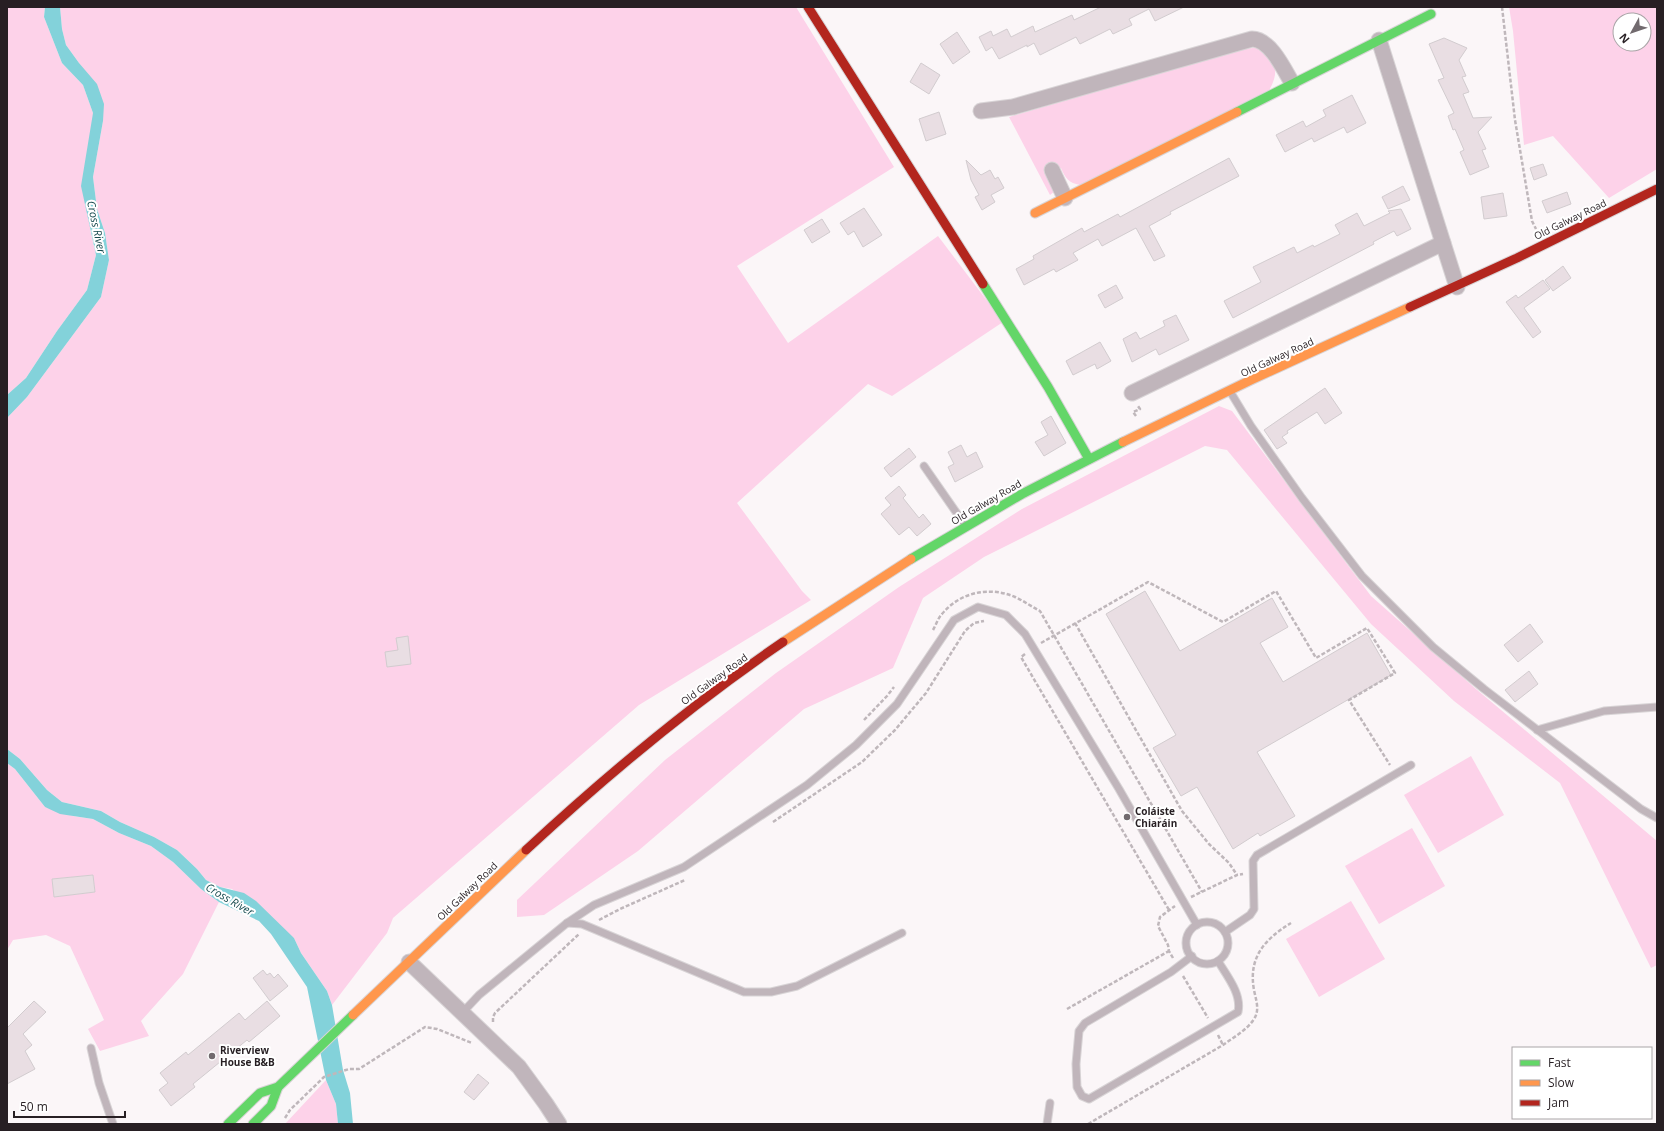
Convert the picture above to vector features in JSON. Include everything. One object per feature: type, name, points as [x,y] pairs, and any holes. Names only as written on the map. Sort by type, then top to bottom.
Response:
[{"type":"main road","points":[[808,7],[1048,387],[1089,459]]},
{"type":"main road","points":[[1035,213],[1431,14]]},
{"type":"main road","name":"Old Galway Road","points":[[278,1087],[569,810],[670,725],[770,651],[895,568],[1022,494],[1143,431],[1457,287],[1657,189]]},
{"type":"main road","points":[[228,1124],[260,1093],[278,1087]]},
{"type":"main road","points":[[253,1124],[272,1106],[278,1087]]},
{"type":"street","points":[[981,111],[1012,107],[1252,39],[1259,39],[1268,45],[1292,83]]},
{"type":"street","points":[[1379,40],[1457,287]]},
{"type":"street","points":[[1052,170],[1065,198]]},
{"type":"street","points":[[1132,393],[1443,243]]},
{"type":"street","points":[[409,962],[519,1067],[559,1124]]},
{"type":"lane","points":[[1230,391],[1251,426],[1302,498],[1362,576],[1433,647],[1537,730],[1641,809],[1656,817]]},
{"type":"lane","points":[[924,466],[966,527]]},
{"type":"lane","points":[[463,1012],[479,995],[567,923],[594,905],[684,867],[807,785],[856,745],[897,704],[954,620],[978,607],[1006,615],[1025,634],[1119,789],[1197,925]]},
{"type":"lane","points":[[1537,730],[1604,711],[1657,706]]},
{"type":"lane","points":[[1225,932],[1250,915],[1254,909],[1253,861],[1257,855],[1411,765]]},
{"type":"lane","points":[[1209,922],[1215,924],[1225,932],[1228,938],[1226,951],[1218,961],[1205,964],[1199,962],[1192,956],[1187,948],[1187,941],[1192,929],[1197,925],[1209,922]]},
{"type":"lane","points":[[567,923],[582,924],[744,992],[771,992],[797,986],[902,933]]},
{"type":"lane","points":[[1192,956],[1178,967],[1085,1023],[1079,1031],[1076,1064],[1077,1087],[1082,1096],[1089,1099],[1214,1028],[1238,1012],[1240,1004],[1234,989],[1218,961]]},
{"type":"lane","points":[[91,1048],[99,1082],[113,1124]]},
{"type":"lane","points":[[1047,1124],[1050,1103]]},
{"type":"path","points":[[1502,7],[1515,120],[1532,221],[1543,245]]},
{"type":"path","points":[[1132,393],[1140,409],[1133,412],[1143,431]]},
{"type":"path","points":[[1169,910],[1021,656],[1054,635],[1148,582],[1223,622],[1276,591],[1316,658],[1367,628],[1395,674],[1349,700],[1395,774]]},
{"type":"path","points":[[932,632],[942,614],[956,601],[974,593],[992,592],[1015,597],[1040,611],[1202,892]]},
{"type":"path","points":[[1075,623],[1182,811],[1237,875]]},
{"type":"path","points":[[860,724],[887,696],[896,684]]},
{"type":"path","points":[[1223,1045],[1169,951],[1168,945],[1158,926],[1160,917],[1183,901],[1237,875],[1253,872]]},
{"type":"path","points":[[496,1028],[493,1023],[495,1013],[569,942],[599,920]]},
{"type":"path","points":[[1067,1009],[1169,951]]},
{"type":"path","points":[[284,1120],[290,1110],[324,1077],[349,1069],[359,1069],[425,1028],[437,1029],[473,1044]]},
{"type":"shaded area","points":[[7,7],[45,7],[44,17],[62,63],[83,85],[93,113],[90,229],[96,255],[87,290],[57,331],[26,378],[7,395]]},
{"type":"shaded area","points":[[60,7],[796,7],[894,167],[737,266],[788,343],[938,236],[1003,322],[892,396],[868,384],[737,503],[802,591],[811,600],[639,705],[393,918],[387,933],[332,1005],[327,991],[301,953],[294,938],[232,889],[220,887],[206,880],[177,850],[154,837],[120,822],[101,811],[62,802],[47,790],[20,759],[7,749],[7,418],[27,397],[101,297],[109,260],[105,233],[97,209],[93,177],[103,121],[79,63],[66,45],[62,29]]},
{"type":"shaded area","points":[[1509,7],[1657,7],[1657,169],[1609,198],[1553,136],[1524,145],[1513,31]]},
{"type":"shaded area","points":[[1260,47],[1270,58],[1275,67],[1274,77],[1269,91],[1080,185],[1068,180],[1061,168],[1049,173],[1055,191],[1050,195],[1009,117],[1185,65],[1245,49]]},
{"type":"shaded area","points":[[1219,406],[1232,411],[1371,596],[1476,689],[1657,841],[1657,965],[1651,968],[1560,783],[1454,701],[1371,624],[1227,450],[1205,446],[984,557],[923,598],[893,668],[804,709],[638,851],[544,915],[517,917],[517,900],[665,760],[776,673],[899,587],[1022,509]]},
{"type":"shaded area","points":[[1471,756],[1504,815],[1438,853],[1404,795]]},
{"type":"shaded area","points":[[7,763],[15,769],[45,807],[73,816],[93,819],[119,833],[151,846],[173,862],[201,889],[219,902],[183,974],[141,1021],[149,1036],[100,1051],[88,1029],[104,1020],[70,946],[46,935],[13,940],[7,950]],"holes":[[[93,875],[95,892],[54,897],[52,879]]]},
{"type":"shaded area","points":[[1412,828],[1445,886],[1379,924],[1345,866]]},
{"type":"shaded area","points":[[1351,901],[1385,959],[1319,997],[1286,939]]},
{"type":"shaded area","points":[[326,1080],[336,1104],[338,1124],[285,1124]]},
{"type":"water","name":"Cross River","points":[[45,7],[60,7],[62,29],[66,45],[97,84],[104,104],[103,121],[93,177],[97,209],[105,233],[109,260],[101,297],[27,397],[7,418],[7,395],[26,378],[57,331],[87,290],[96,255],[81,186],[93,113],[83,85],[62,63],[44,17]]},
{"type":"water","name":"Cross River","points":[[7,749],[20,759],[47,790],[62,802],[101,811],[177,850],[206,880],[220,887],[244,893],[256,901],[294,938],[301,953],[327,991],[332,1005],[343,1070],[350,1093],[353,1124],[338,1124],[336,1104],[326,1080],[307,987],[271,934],[259,921],[219,902],[201,889],[173,862],[151,846],[119,833],[93,819],[60,814],[45,807],[15,769],[7,763]]},
{"type":"building","points":[[1101,7],[1184,7],[1155,21],[1149,9],[1129,19],[1132,25],[1113,34],[1110,29],[1080,44],[1076,37],[1040,55],[1034,43],[999,59],[992,47],[986,51],[979,37],[991,31],[993,36],[1007,29],[1011,37],[1033,26],[1035,32],[1072,15],[1074,20]]},
{"type":"building","points":[[957,32],[970,52],[953,64],[940,44]]},
{"type":"building","points":[[1444,38],[1467,48],[1459,60],[1466,76],[1462,77],[1469,92],[1463,94],[1473,118],[1492,117],[1478,132],[1486,149],[1482,150],[1489,167],[1470,175],[1460,152],[1464,150],[1455,129],[1453,130],[1448,116],[1454,113],[1438,80],[1444,78],[1429,44]]},
{"type":"building","points":[[921,63],[940,75],[929,94],[910,82]]},
{"type":"building","points":[[1352,95],[1366,123],[1347,133],[1344,127],[1314,142],[1312,138],[1285,152],[1276,135],[1303,121],[1306,127],[1326,116],[1323,110]]},
{"type":"building","points":[[939,112],[946,134],[926,141],[919,119]]},
{"type":"building","points":[[1229,158],[1239,176],[1170,212],[1171,214],[1149,226],[1165,256],[1154,261],[1136,228],[1102,246],[1098,239],[1073,253],[1078,260],[1056,272],[1054,269],[1024,285],[1016,269],[1034,259],[1033,256],[1082,228],[1084,232],[1118,214],[1120,217]]},
{"type":"building","points":[[966,160],[981,175],[990,170],[995,179],[998,177],[1004,188],[991,195],[995,202],[982,210],[975,197],[979,195],[971,180]]},
{"type":"building","points":[[1543,164],[1547,175],[1534,180],[1530,168]]},
{"type":"building","points":[[1403,186],[1410,200],[1388,209],[1382,197]]},
{"type":"building","points":[[1567,192],[1571,204],[1547,213],[1542,201]]},
{"type":"building","points":[[1503,193],[1507,216],[1484,219],[1481,197]]},
{"type":"building","points":[[864,208],[882,235],[863,247],[854,231],[848,235],[840,223]]},
{"type":"building","points":[[1401,209],[1411,229],[1397,236],[1394,231],[1373,242],[1374,244],[1233,318],[1224,301],[1261,282],[1253,267],[1294,247],[1297,253],[1313,245],[1314,247],[1340,234],[1335,225],[1357,213],[1364,226],[1390,213],[1388,211]]},
{"type":"building","points":[[822,219],[830,232],[812,243],[804,230]]},
{"type":"building","points":[[1563,266],[1571,278],[1553,291],[1545,280]]},
{"type":"building","points":[[1543,280],[1550,289],[1524,308],[1541,332],[1533,338],[1506,302],[1516,295],[1518,298]]},
{"type":"building","points":[[1116,285],[1123,298],[1105,308],[1098,295]]},
{"type":"building","points":[[1176,315],[1189,340],[1159,355],[1156,349],[1132,362],[1123,339],[1136,332],[1140,339],[1165,326],[1163,321]]},
{"type":"building","points":[[1100,342],[1111,361],[1097,369],[1095,364],[1073,375],[1066,361]]},
{"type":"building","points":[[1325,388],[1342,413],[1325,424],[1317,412],[1287,431],[1288,433],[1282,437],[1287,443],[1277,449],[1264,430]]},
{"type":"building","points":[[1051,416],[1066,443],[1044,456],[1035,442],[1048,435],[1041,422]]},
{"type":"building","points":[[961,445],[967,457],[976,452],[983,467],[955,482],[948,467],[954,464],[948,452]]},
{"type":"building","points":[[909,448],[916,457],[891,477],[884,468]]},
{"type":"building","points":[[899,486],[906,495],[903,498],[919,518],[923,514],[931,524],[917,536],[909,527],[899,535],[881,514],[891,505],[885,498]]},
{"type":"building","points":[[1145,591],[1180,651],[1272,598],[1288,627],[1260,643],[1283,682],[1367,633],[1391,675],[1257,752],[1295,816],[1260,836],[1258,833],[1233,849],[1197,787],[1181,796],[1153,748],[1176,735],[1106,614]]},
{"type":"building","points":[[1530,624],[1543,642],[1518,662],[1504,645]]},
{"type":"building","points":[[408,636],[411,664],[387,667],[385,652],[398,650],[396,638]]},
{"type":"building","points":[[1529,671],[1538,684],[1515,702],[1505,690]]},
{"type":"building","points":[[93,875],[95,892],[54,897],[52,879]]},
{"type":"building","points":[[263,970],[267,975],[270,973],[274,978],[278,974],[288,986],[270,1001],[253,978]]},
{"type":"building","points":[[34,1001],[46,1012],[23,1034],[32,1045],[25,1051],[35,1069],[7,1084],[7,1028]]},
{"type":"building","points":[[267,1001],[280,1016],[249,1042],[247,1040],[193,1084],[195,1087],[171,1106],[159,1090],[168,1083],[160,1073],[186,1052],[188,1055],[239,1013],[245,1020]]},
{"type":"building","points":[[478,1074],[489,1083],[474,1100],[464,1092]]},
{"type":"traffic: fast","points":[[1237,112],[1431,14]]},
{"type":"traffic: fast","points":[[983,284],[1048,387],[1089,459]]},
{"type":"traffic: fast","points":[[911,559],[1022,494],[1123,442]]},
{"type":"traffic: fast","points":[[228,1124],[260,1093],[278,1087],[353,1015]]},
{"type":"traffic: fast","points":[[253,1124],[271,1106],[278,1087]]},
{"type":"traffic: slow","points":[[1035,213],[1237,112]]},
{"type":"traffic: slow","points":[[1123,442],[1253,379],[1410,307]]},
{"type":"traffic: slow","points":[[783,642],[911,559]]},
{"type":"traffic: slow","points":[[353,1015],[526,850]]},
{"type":"traffic: jam","points":[[808,7],[983,284]]},
{"type":"traffic: jam","points":[[1410,307],[1517,258],[1657,189]]},
{"type":"traffic: jam","points":[[526,850],[619,768],[683,715],[783,642]]},
{"type":"place","name":"Coláiste Chiaráin","points":[[1127,817]]},
{"type":"place","name":"Riverview House B&B","points":[[212,1056]]}]
